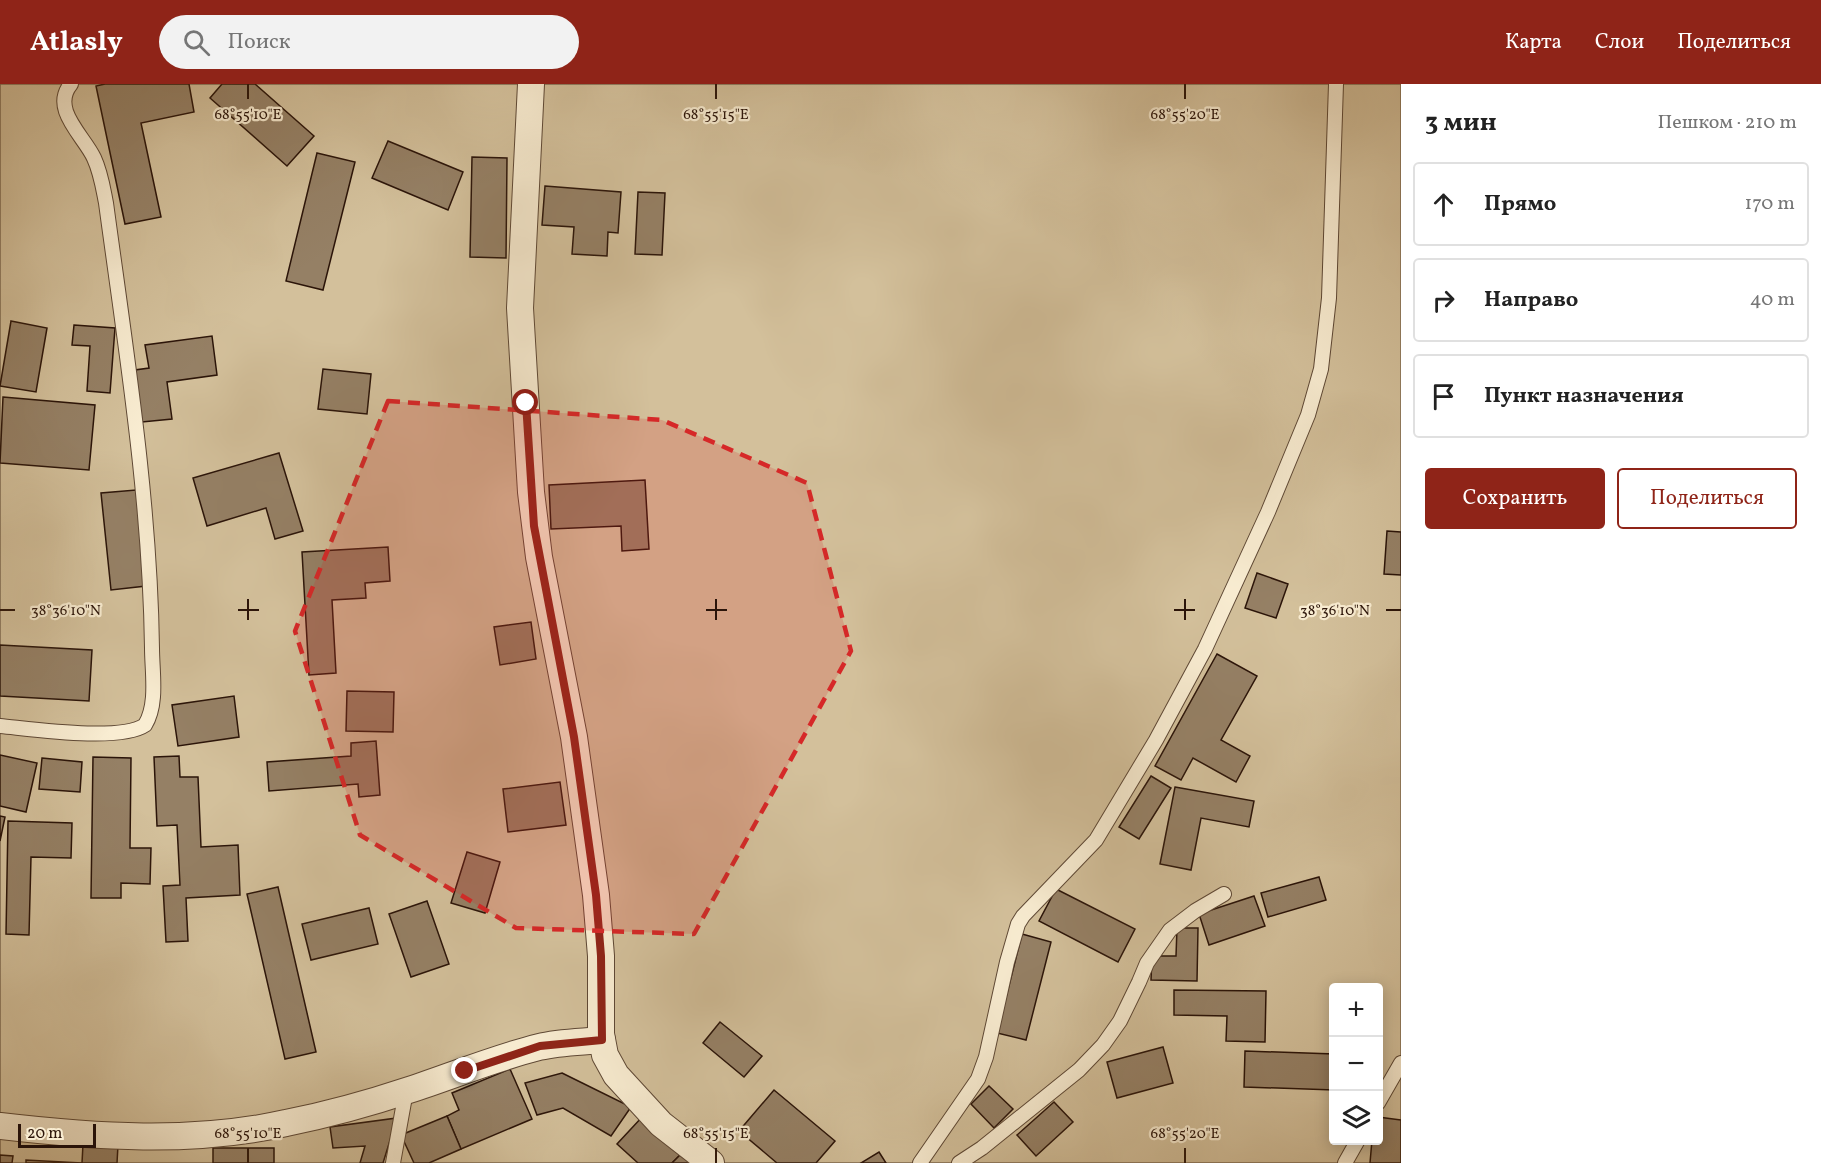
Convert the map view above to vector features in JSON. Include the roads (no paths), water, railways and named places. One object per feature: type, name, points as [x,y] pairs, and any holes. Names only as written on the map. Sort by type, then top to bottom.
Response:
[{"type":"street","points":[[531,84],[520,308],[531,492],[539,557],[574,737],[591,860],[599,927],[602,1040],[605,1055],[616,1075],[661,1124],[711,1163]]},
{"type":"street","points":[[0,1126],[64,1134],[121,1137],[241,1131],[286,1123],[406,1091],[540,1046],[602,1040]]},
{"type":"lane","points":[[0,726],[73,734],[130,731],[145,724],[152,704],[151,605],[140,470],[117,285],[100,173],[93,156],[66,111],[65,92],[71,84]]},
{"type":"lane","points":[[920,1163],[978,1079],[986,1057],[1007,962],[1018,924],[1096,840],[1156,740],[1210,638],[1268,512],[1308,415],[1321,369],[1329,298],[1336,84]]},
{"type":"lane","points":[[959,1163],[982,1148],[1078,1070],[1103,1045],[1120,1021],[1147,963],[1170,930],[1194,911],[1224,894]]},
{"type":"lane","points":[[1383,1094],[1401,1063]]},
{"type":"lane","points":[[393,1163],[406,1091]]},
{"type":"lane","points":[[1346,1163],[1355,1145]]}]
